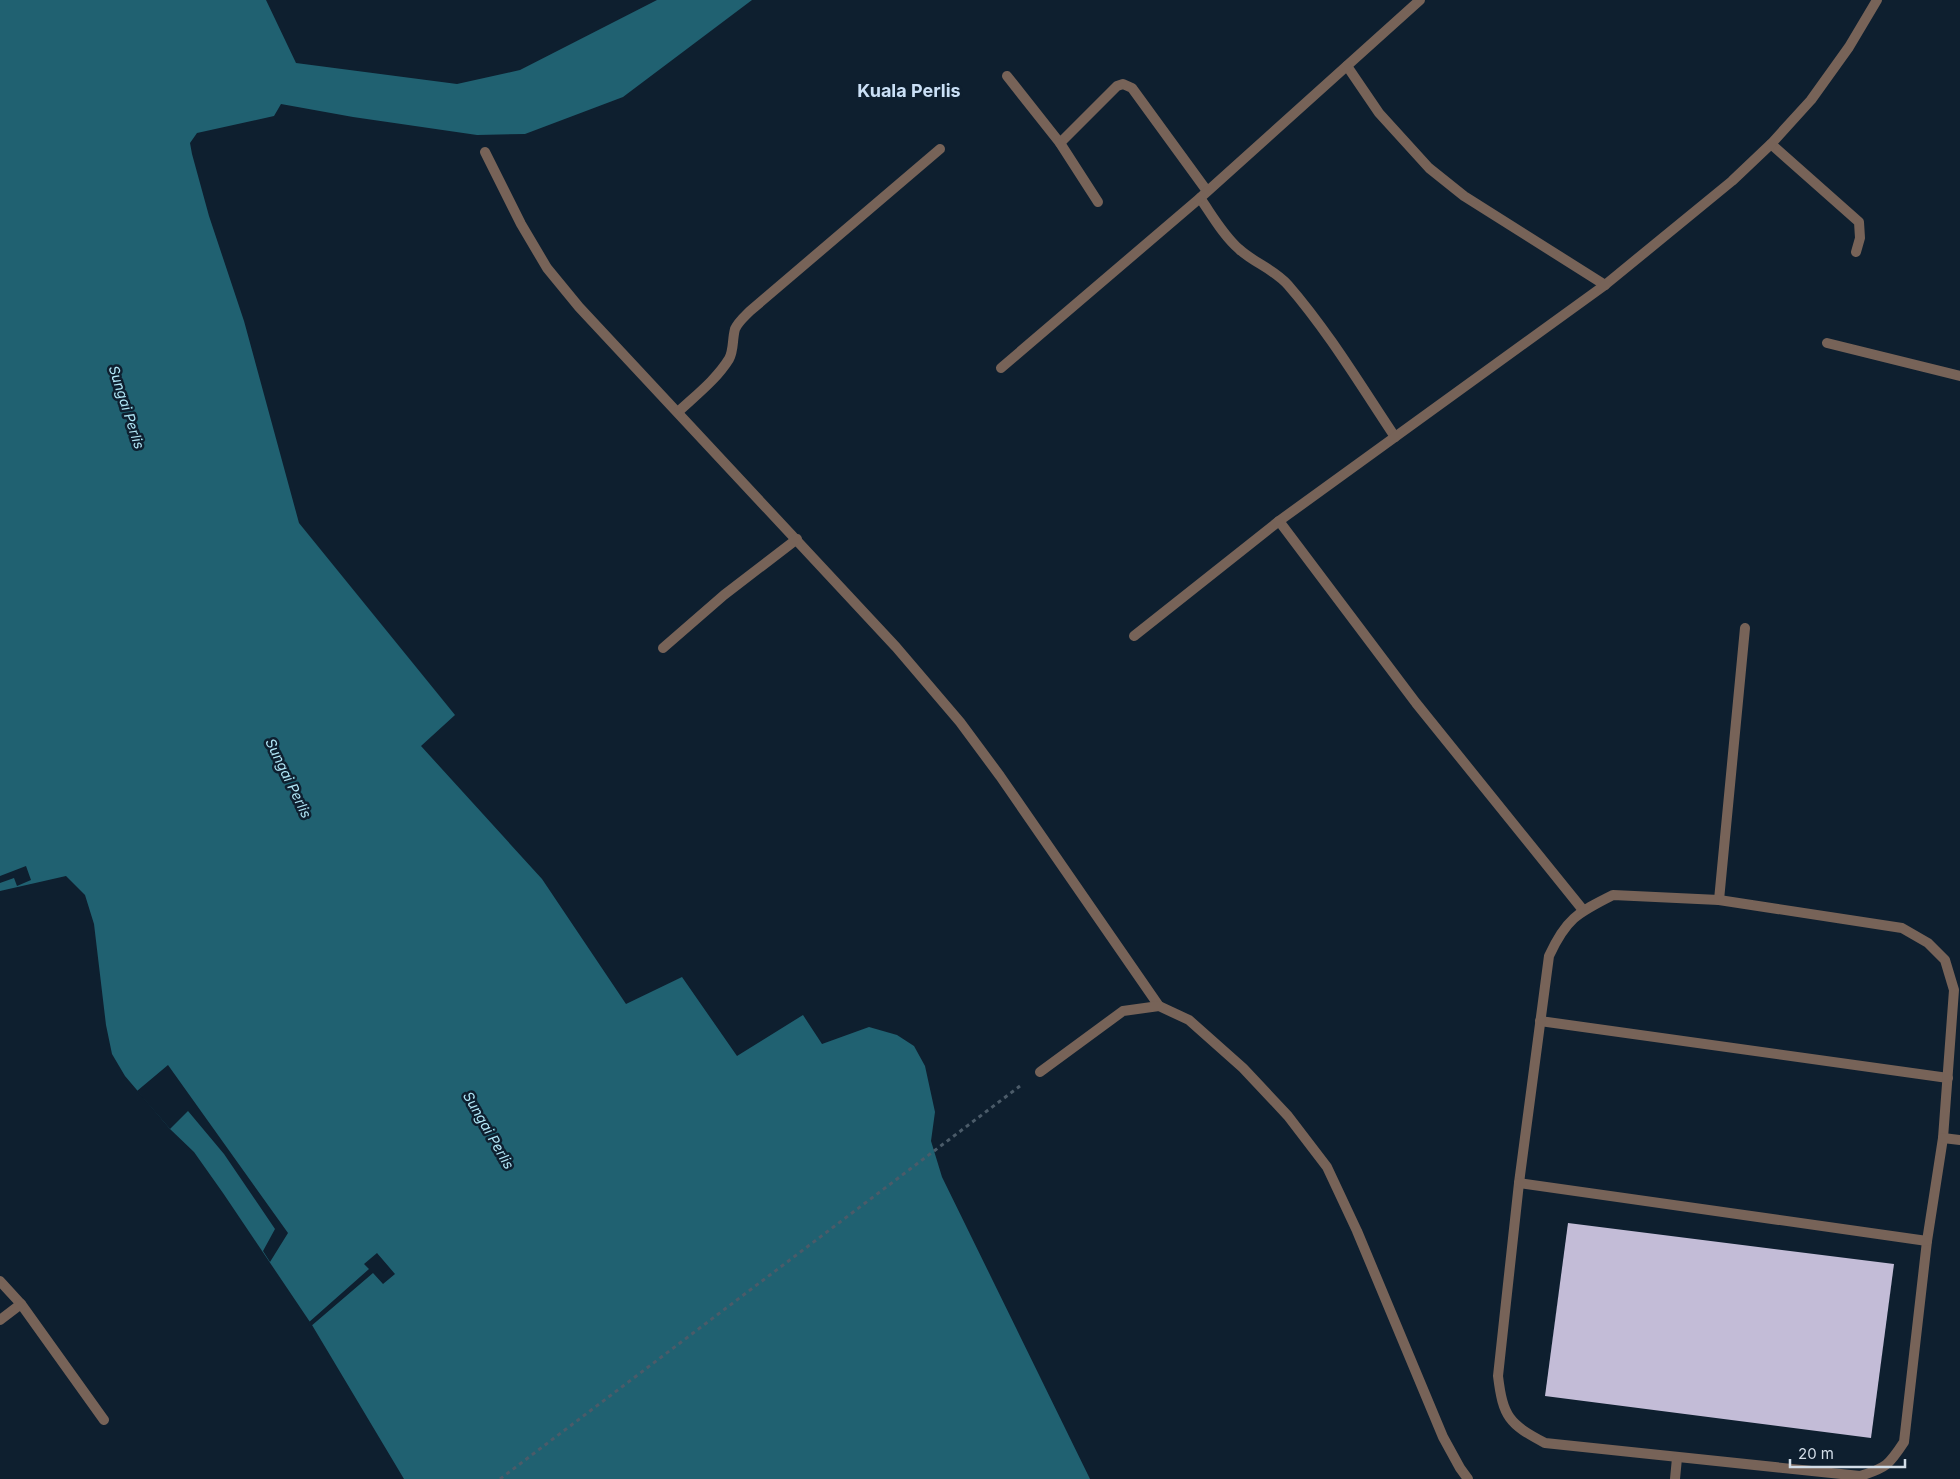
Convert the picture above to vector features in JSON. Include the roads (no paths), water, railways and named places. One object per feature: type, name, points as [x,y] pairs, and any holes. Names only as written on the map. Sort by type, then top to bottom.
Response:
[{"type":"street","points":[[1002,368],[1203,194],[1420,0]]},
{"type":"street","points":[[1134,636],[1279,521],[1606,285],[1732,181],[1771,144],[1811,100],[1849,47],[1877,0]]},
{"type":"street","points":[[1347,66],[1380,113],[1429,168],[1464,196],[1606,285]]},
{"type":"street","points":[[1007,76],[1060,144],[1098,202]]},
{"type":"street","points":[[1060,144],[1117,86],[1123,84],[1132,88],[1203,194],[1226,236],[1239,249],[1271,270],[1286,283],[1329,338],[1395,437]]},
{"type":"street","points":[[1771,144],[1859,222],[1860,238],[1856,252]]},
{"type":"street","points":[[678,412],[719,372],[730,358],[734,347],[736,329],[750,311],[940,149]]},
{"type":"street","points":[[485,152],[521,224],[547,268],[579,307],[896,647],[960,722],[1000,776],[1159,1006],[1189,1020],[1243,1068],[1288,1116],[1328,1167],[1357,1231],[1443,1437],[1468,1479]]},
{"type":"street","points":[[1827,343],[1960,376]]},
{"type":"street","points":[[1279,521],[1416,703],[1583,910]]},
{"type":"street","points":[[663,648],[724,595],[797,539]]},
{"type":"street","points":[[1719,900],[1745,628]]},
{"type":"street","points":[[1613,895],[1719,900],[1902,928],[1928,943],[1945,960],[1954,990],[1943,1138],[1927,1241],[1904,1442],[1892,1460],[1881,1469],[1860,1476],[1545,1443],[1524,1432],[1510,1420],[1501,1401],[1498,1376],[1519,1183],[1550,956],[1558,936],[1569,922],[1583,910],[1613,895]]},
{"type":"street","points":[[1040,1072],[1123,1010],[1159,1006]]},
{"type":"street","points":[[1540,1021],[1948,1078]]},
{"type":"street","points":[[1943,1138],[1960,1140]]},
{"type":"street","points":[[1519,1183],[1927,1241]]},
{"type":"street","points":[[0,1281],[21,1304],[104,1420]]},
{"type":"street","points":[[0,1320],[21,1304]]},
{"type":"street","points":[[1675,1479],[1677,1458]]},
{"type":"water","name":"Sungai Perlis","points":[[0,0],[266,0],[296,63],[457,84],[520,70],[657,0],[752,0],[623,97],[525,134],[477,135],[353,117],[281,104],[274,116],[197,133],[190,143],[192,154],[209,216],[244,321],[299,523],[455,715],[421,746],[542,879],[626,1004],[682,977],[737,1056],[803,1015],[822,1044],[869,1027],[897,1035],[914,1046],[925,1066],[935,1112],[931,1141],[942,1177],[1090,1479],[404,1479],[312,1325],[223,1193],[194,1152],[170,1129],[125,1076],[112,1054],[106,1025],[94,924],[85,895],[66,876],[0,891]]},
{"type":"district","name":"Kuala Perlis","points":[[909,90]]}]
